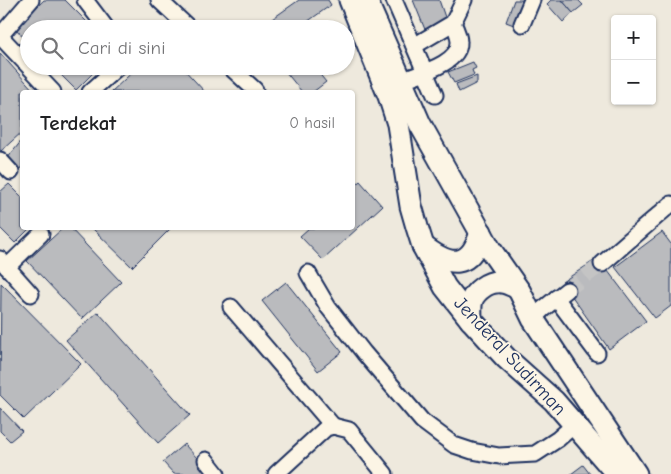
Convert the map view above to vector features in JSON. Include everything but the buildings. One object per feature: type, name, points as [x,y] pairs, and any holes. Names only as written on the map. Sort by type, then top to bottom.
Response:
[{"type":"highway","name":"Jenderal Sudirman","points":[[350,0],[389,96],[398,124],[411,206],[423,246],[445,287],[471,320],[506,358],[554,401],[617,474]]},
{"type":"highway","name":"Jenderal Sudirman","points":[[366,0],[420,124],[490,249],[636,474]]},
{"type":"highway","points":[[423,246],[438,257],[447,260],[463,260],[472,254],[477,246],[481,232]]},
{"type":"highway","points":[[471,320],[472,300],[478,291],[491,283],[497,282],[505,282],[516,287]]},
{"type":"street","points":[[20,57],[0,36],[31,0]]},
{"type":"street","points":[[85,0],[100,20]]},
{"type":"street","points":[[159,0],[180,20]]},
{"type":"street","points":[[394,0],[435,95]]},
{"type":"street","points":[[414,46],[453,23],[464,0]]},
{"type":"street","points":[[522,24],[532,0]]},
{"type":"street","points":[[401,81],[438,67],[456,54],[459,44],[453,23]]},
{"type":"street","points":[[37,75],[51,90]]},
{"type":"street","points":[[92,90],[109,75]]},
{"type":"street","points":[[239,75],[255,90]]},
{"type":"street","points":[[0,160],[11,172]]},
{"type":"street","points":[[602,264],[671,205]]},
{"type":"street","points":[[31,294],[4,263],[41,234]]},
{"type":"street","points":[[308,273],[328,307],[364,353],[422,421],[454,445],[472,451],[499,456],[536,454],[574,425]]},
{"type":"street","points":[[534,319],[561,294],[598,353]]},
{"type":"street","points":[[231,306],[333,426]]},
{"type":"street","points":[[276,474],[326,428],[333,426],[349,430],[385,474]]},
{"type":"street","points":[[206,460],[217,474]]},
{"type":"tunnel","points":[[567,290],[602,264]]}]
